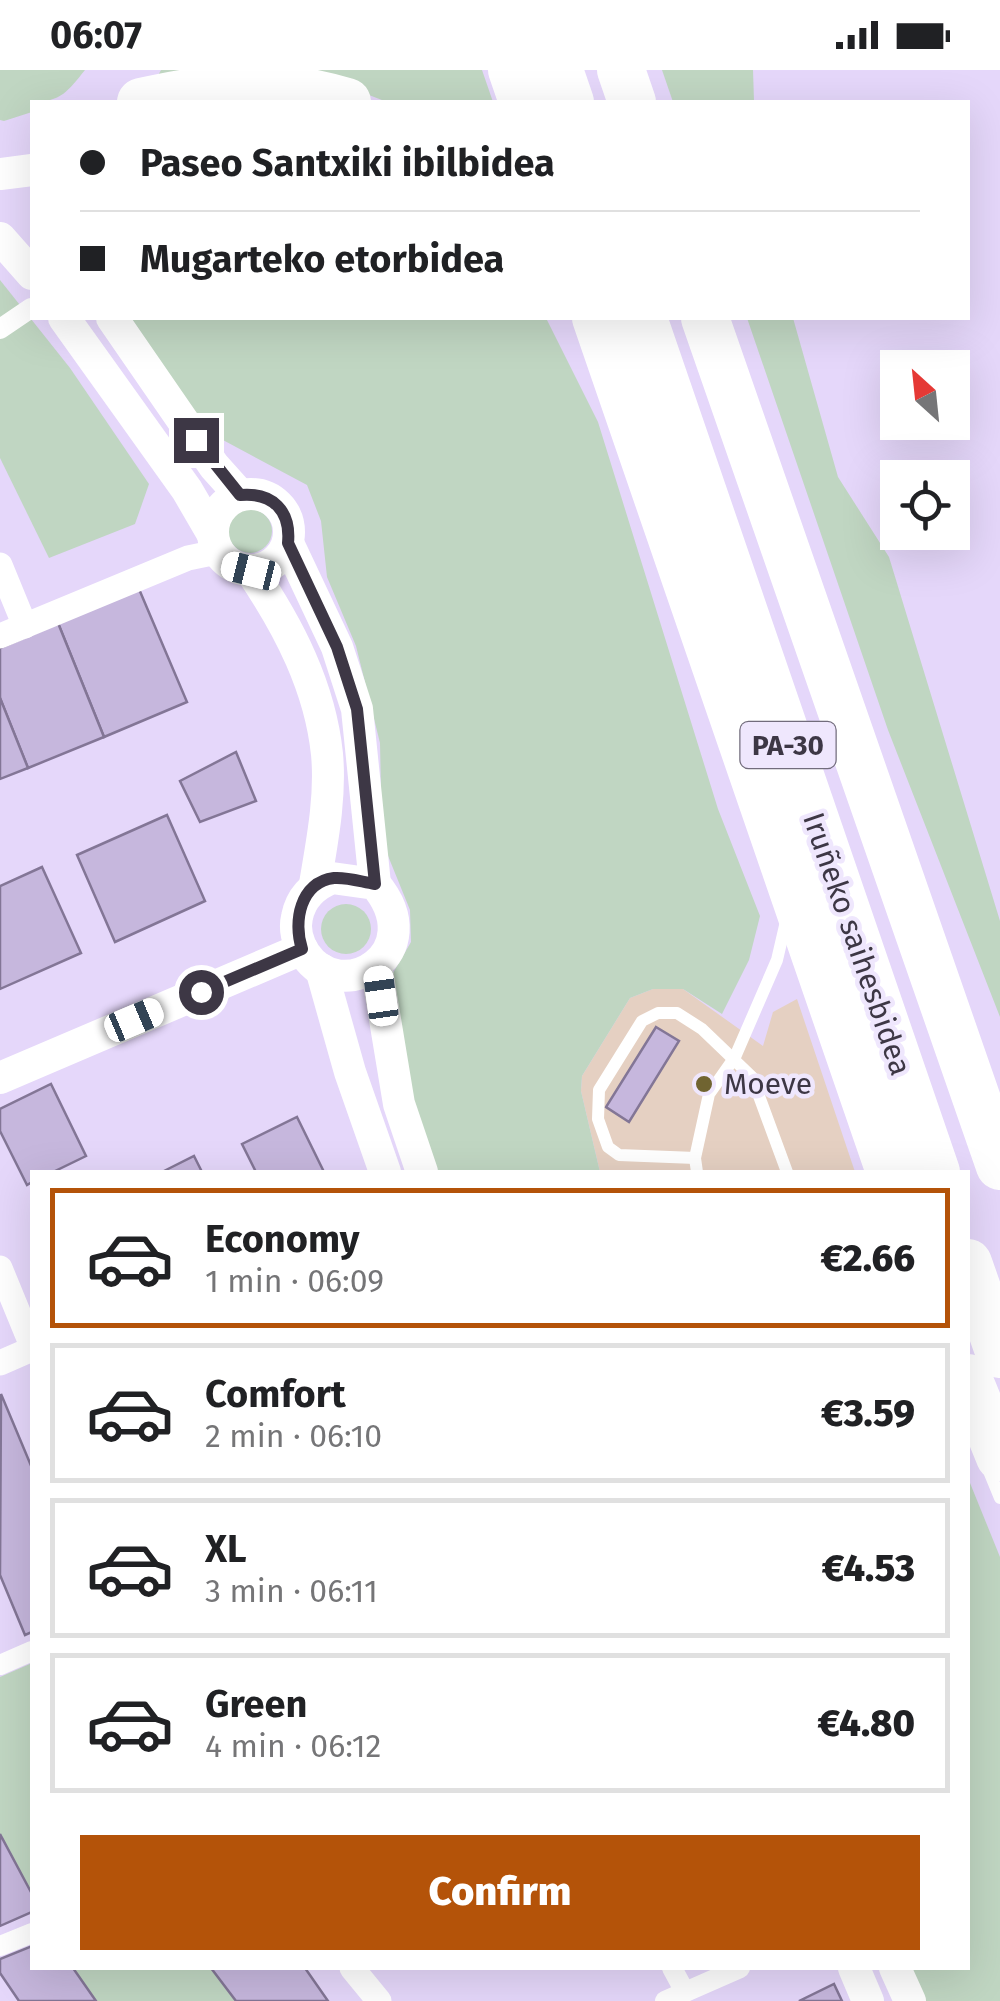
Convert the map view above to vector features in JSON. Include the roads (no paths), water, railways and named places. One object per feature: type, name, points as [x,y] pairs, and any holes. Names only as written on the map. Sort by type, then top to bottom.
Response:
[{"type":"highway","points":[[512,70],[522,100]]},
{"type":"highway","points":[[559,70],[569,100]]},
{"type":"highway","points":[[622,70],[631,100]]},
{"type":"highway","points":[[150,100],[210,87],[272,87],[340,100]]},
{"type":"highway","points":[[575,320],[614,415],[646,463]]},
{"type":"highway","points":[[597,320],[889,1170]]},
{"type":"highway","name":"Iruñeko saihesbidea","points":[[644,320],[858,926],[935,1170]]},
{"type":"highway","name":"Iruñeko saihesbidea","points":[[706,320],[903,911],[1000,1166]]},
{"type":"highway","points":[[970,1268],[1000,1354]]},
{"type":"highway","points":[[970,1385],[990,1454]]},
{"type":"street","points":[[129,100],[139,70]]},
{"type":"street","points":[[0,174],[30,170]]},
{"type":"street","points":[[0,238],[30,272]]},
{"type":"street","points":[[0,329],[30,308]]},
{"type":"street","points":[[65,320],[187,490],[215,542],[232,566],[251,571],[267,568],[280,558],[288,543],[290,527],[284,512],[272,500],[257,494],[240,495],[226,503],[216,516],[215,542]]},
{"type":"street","points":[[113,320],[214,466],[240,495]]},
{"type":"street","points":[[0,636],[188,558],[215,542]]},
{"type":"street","points":[[0,1078],[311,959],[349,976],[376,965],[388,953],[395,921],[391,906],[375,884],[357,709],[337,647],[288,543]]},
{"type":"street","points":[[0,565],[25,626]]},
{"type":"street","points":[[251,571],[296,644],[315,696],[327,755],[326,817],[315,884],[297,916],[296,932],[311,959],[385,1170]]},
{"type":"street","points":[[315,884],[332,878],[375,884]]},
{"type":"street","points":[[376,965],[399,1104],[421,1170]]},
{"type":"street","points":[[0,1268],[30,1343]]},
{"type":"street","points":[[0,1363],[30,1349]]},
{"type":"street","points":[[0,1665],[30,1653]]},
{"type":"street","points":[[0,1946],[30,1933]]},
{"type":"street","points":[[354,1970],[379,2001]]},
{"type":"street","points":[[672,1970],[675,1997],[736,1970]]},
{"type":"street","points":[[855,1970],[868,2001]]},
{"type":"street","points":[[895,1970],[910,2001]]},
{"type":"lane","points":[[787,1170],[752,1077],[735,1057],[677,1013],[658,1013],[642,1021],[599,1090],[598,1119],[608,1146],[619,1155],[696,1165],[709,1094],[735,1057],[777,960],[792,890]]},
{"type":"lane","points":[[614,1170],[619,1155]]},
{"type":"lane","points":[[990,1454],[1000,1498]]},
{"type":"place","name":"Moeve","points":[[704,1084]]}]
